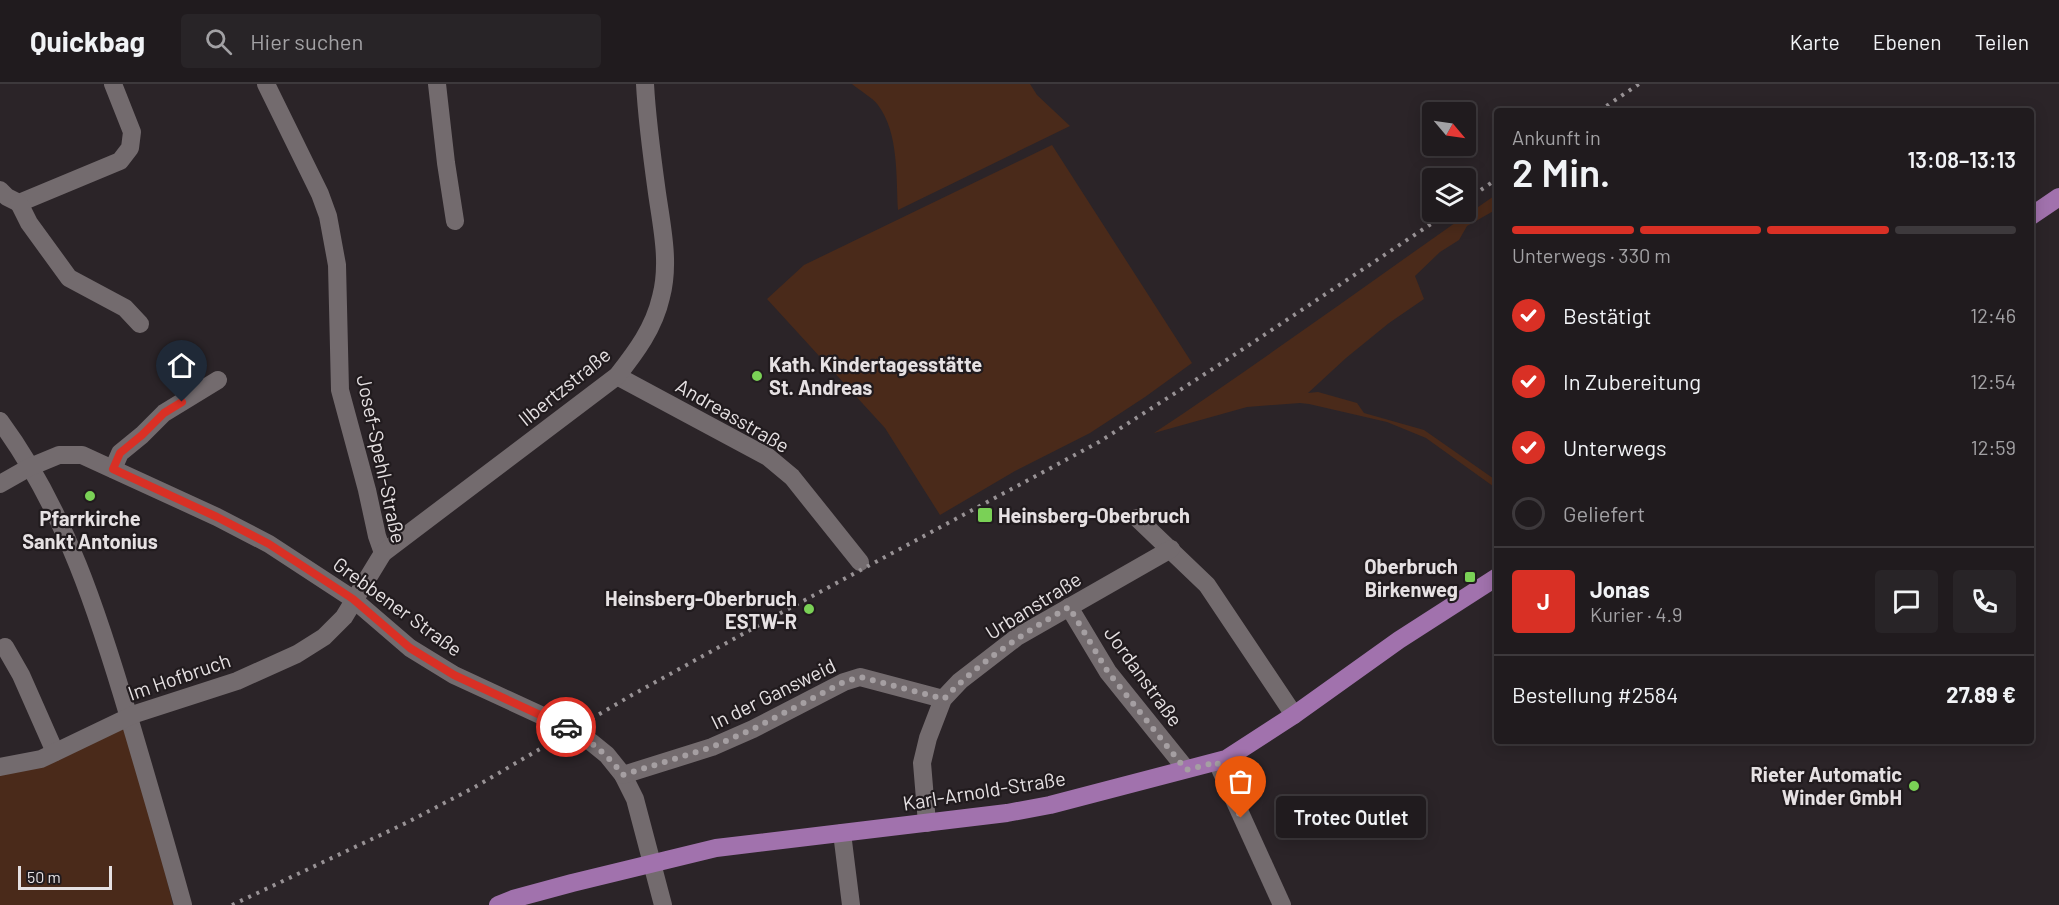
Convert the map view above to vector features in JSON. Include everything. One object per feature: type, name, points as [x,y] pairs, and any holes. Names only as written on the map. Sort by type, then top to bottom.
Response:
[{"type":"main road","points":[[2034,214],[2059,197]]},
{"type":"main road","name":"Karl-Arnold-Straße","points":[[509,903],[716,848],[1007,813],[1050,805],[1217,762],[1241,750],[1399,640],[1494,579]]},
{"type":"street","points":[[19,203],[120,161],[130,148],[132,132],[114,84]]},
{"type":"street","name":"Josef-Spehl-Straße","points":[[266,84],[320,194],[328,216],[337,265],[340,390],[382,553],[353,599]]},
{"type":"street","points":[[437,84],[455,221]]},
{"type":"street","name":"Ilbertzstraße","points":[[382,553],[617,376],[638,352],[652,324],[661,298],[665,273],[665,243],[647,121],[645,84]]},
{"type":"street","points":[[0,190],[7,197],[19,203],[29,223],[69,278],[125,308],[140,324]]},
{"type":"street","name":"Andreasstraße","points":[[617,376],[768,457],[792,477],[860,562]]},
{"type":"street","points":[[113,469],[120,453],[164,413],[218,380]]},
{"type":"street","points":[[0,421],[30,467],[75,555],[97,615],[181,897]]},
{"type":"street","name":"Grebbener Straße","points":[[0,484],[30,467],[59,455],[82,455],[217,517],[269,544],[353,599],[410,648],[454,675],[560,724],[591,742],[608,755],[623,775],[635,800],[663,905]]},
{"type":"street","points":[[1137,518],[1207,585],[1293,715]]},
{"type":"street","name":"Urbanstraße","points":[[927,823],[922,764],[928,738],[944,699],[960,681],[1017,637],[1171,549]]},
{"type":"street","name":"Im Hofbruch","points":[[0,767],[41,759],[135,714],[237,681],[297,654],[324,636],[344,617],[353,599]]},
{"type":"street","name":"Jordanstraße","points":[[1069,607],[1108,672],[1186,770]]},
{"type":"street","points":[[2,647],[21,675],[55,752]]},
{"type":"street","name":"In der Gansweid","points":[[623,775],[712,747],[753,729],[844,682],[860,677],[944,699]]},
{"type":"street","points":[[1217,762],[1282,905]]},
{"type":"street","points":[[842,833],[851,905]]},
{"type":"shaded area","points":[[852,84],[1030,84],[1037,95],[1070,126],[898,210],[895,156],[890,129],[885,116],[873,99]]},
{"type":"shaded area","points":[[1052,145],[1192,363],[1090,433],[1015,471],[940,515],[885,428],[767,299],[804,265]]},
{"type":"shaded area","points":[[1494,196],[1494,211],[1476,221],[1476,209]]},
{"type":"shaded area","points":[[1457,222],[1474,222],[1467,226],[1459,240],[1440,252],[1415,276],[1424,299],[1389,323],[1308,393],[1318,392],[1357,403],[1364,413],[1424,430],[1494,479],[1494,487],[1426,438],[1387,422],[1309,404],[1247,407],[1154,433]]},
{"type":"shaded area","points":[[129,725],[173,905],[0,905],[0,772]]},
{"type":"railway","points":[[1603,108],[1639,84]]},
{"type":"railway","points":[[1476,193],[1494,181]]},
{"type":"railway","points":[[232,905],[406,823],[475,787],[632,695],[1099,442],[1434,222]]},
{"type":"way so far","points":[[566,727],[608,755],[623,775],[712,747],[753,729],[844,682],[860,677],[944,699],[960,681],[1017,637],[1069,607],[1108,672],[1186,770],[1217,762],[1241,818]]},
{"type":"place","name":"Kath. Kindertagesstätte St. Andreas","points":[[757,376]]},
{"type":"place","name":"Pfarrkirche Sankt Antonius","points":[[90,496]]},
{"type":"place","name":"Heinsberg-Oberbruch","points":[[985,515]]},
{"type":"place","name":"Oberbruch Birkenweg","points":[[1470,577]]},
{"type":"place","name":"Heinsberg-Oberbruch ESTW-R","points":[[809,609]]},
{"type":"place","name":"Rieter Automatic Winder GmbH","points":[[1914,786]]},
{"type":"place","name":"Trotec Outlet","points":[[1241,818]]},
{"type":"route","points":[[182,402],[164,413],[120,453],[113,469],[217,517],[269,544],[353,599],[410,648],[454,675],[566,727]]}]
